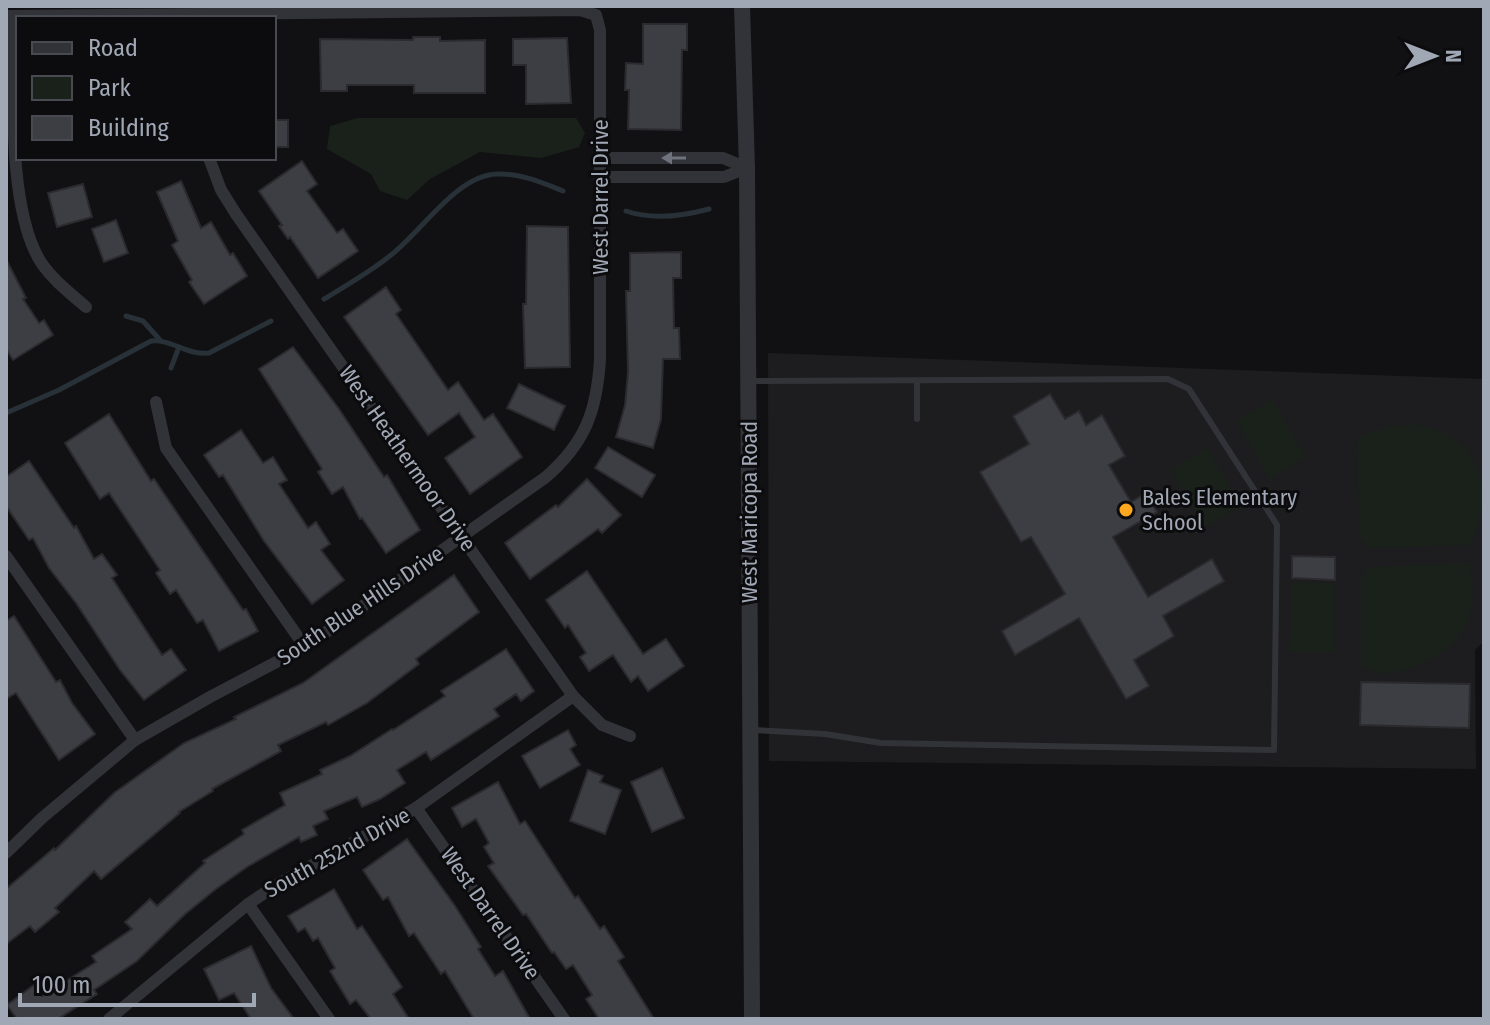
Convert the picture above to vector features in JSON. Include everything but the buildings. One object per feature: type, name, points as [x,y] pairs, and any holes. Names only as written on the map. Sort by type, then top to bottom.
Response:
[{"type":"street","name":"West Maricopa Road","points":[[742,6],[747,168],[752,1019]]},
{"type":"street","name":"West Darrel Drive","points":[[206,13],[580,10],[596,15],[600,30],[599,380]]},
{"type":"street","points":[[16,151],[9,16],[206,13]]},
{"type":"street","points":[[599,158],[723,158],[747,168]]},
{"type":"street","points":[[16,160],[21,205],[40,262],[57,283],[86,307]]},
{"type":"street","name":"West Heathermoor Drive","points":[[210,160],[221,190],[236,214],[573,696],[602,725],[630,736]]},
{"type":"street","points":[[599,177],[724,177],[747,168]]},
{"type":"street","name":"South Blue Hills Drive","points":[[6,853],[42,818],[135,740],[305,647],[546,477],[574,450],[593,409],[599,380]]},
{"type":"street","points":[[156,402],[166,448],[305,647]]},
{"type":"street","points":[[6,556],[135,740]]},
{"type":"street","name":"South 252nd Drive","points":[[109,1019],[248,904],[278,884],[416,808],[573,696]]},
{"type":"street","name":"West Darrel Drive","points":[[416,808],[564,1019]]},
{"type":"street","points":[[248,904],[329,1019]]},
{"type":"lane","points":[[748,381],[1168,379],[1189,389],[1277,525],[1274,750],[881,743],[825,734],[750,729]]},
{"type":"lane","points":[[917,381],[917,419]]},
{"type":"shaded area","name":"Bales Elementary School","points":[[768,353],[1484,379],[1484,641],[1475,650],[1476,769],[769,761]]},
{"type":"green space","points":[[358,118],[576,118],[585,133],[579,147],[541,158],[480,152],[430,179],[407,200],[380,191],[371,174],[327,149],[330,126]]},
{"type":"green space","points":[[1272,399],[1306,457],[1270,479],[1236,421]]},
{"type":"green space","points":[[1416,424],[1446,434],[1470,455],[1481,484],[1481,515],[1476,530],[1470,545],[1369,548],[1359,536],[1357,438],[1390,426]]},
{"type":"green space","points":[[1207,448],[1241,506],[1204,528],[1170,470]]},
{"type":"green space","points":[[1469,563],[1472,581],[1470,611],[1459,637],[1449,647],[1420,664],[1396,673],[1385,674],[1361,666],[1361,577],[1369,567]]},
{"type":"green space","points":[[1292,582],[1334,583],[1333,653],[1290,652]]},
{"type":"waterway","points":[[324,299],[383,261],[454,194],[482,177],[514,175],[563,191]]},
{"type":"waterway","points":[[626,211],[668,216],[709,209]]},
{"type":"waterway","points":[[126,316],[143,321],[160,340]]},
{"type":"waterway","points":[[6,413],[59,390],[151,341],[209,353],[271,321]]},
{"type":"waterway","points":[[171,368],[179,347]]},
{"type":"place","name":"Bales Elementary School","points":[[1126,510]]}]
